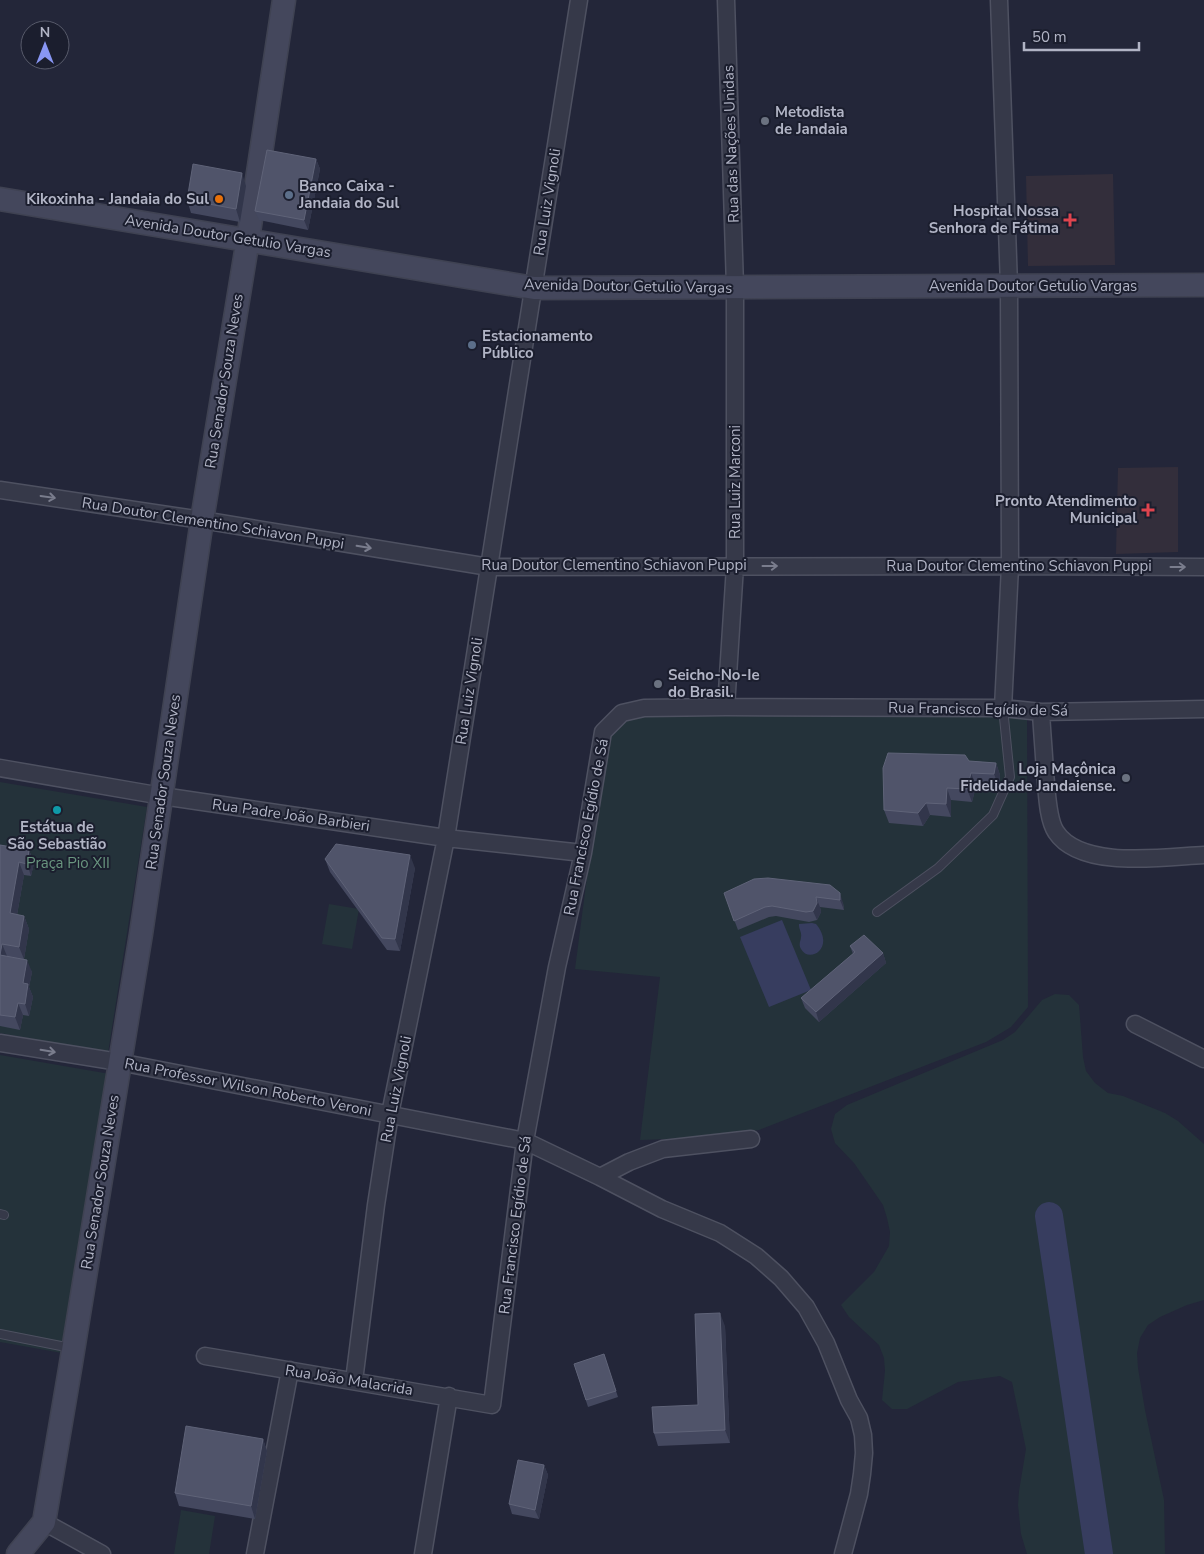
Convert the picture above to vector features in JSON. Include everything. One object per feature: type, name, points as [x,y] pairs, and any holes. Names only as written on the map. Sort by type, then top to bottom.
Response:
[{"type":"street","name":"Rua Senador Souza Neves","points":[[18,1554],[44,1522],[141,934],[202,520],[248,239],[284,0]]},
{"type":"street","name":"Rua Luiz Vignoli","points":[[354,1380],[376,1205],[390,1114],[446,838],[580,0]]},
{"type":"street","name":"Rua das Nações Unidas","points":[[726,0],[736,287]]},
{"type":"street","points":[[999,0],[1009,286],[1010,566],[1004,708]]},
{"type":"street","name":"Avenida Doutor Getulio Vargas","points":[[0,199],[534,288],[1204,285]]},
{"type":"street","name":"Rua Luiz Marconi","points":[[726,707],[735,566],[736,287]]},
{"type":"street","name":"Rua Doutor Clementino Schiavon Puppi","points":[[0,490],[202,520],[489,567],[1204,567]]},
{"type":"street","name":"Rua Francisco Egídio de Sá","points":[[492,1405],[525,1141],[557,967],[583,853],[602,732],[622,713],[644,708],[1004,708],[1041,712],[1204,709]]},
{"type":"street","points":[[1041,712],[1048,809],[1056,832],[1073,849],[1096,856],[1131,859],[1204,855]]},
{"type":"street","name":"Rua Padre João Barbieri","points":[[0,768],[162,796],[446,838],[583,853]]},
{"type":"street","points":[[1135,1024],[1204,1059]]},
{"type":"street","name":"Rua Professor Wilson Roberto Veroni","points":[[0,1043],[119,1062],[525,1141],[662,1209],[720,1233],[762,1261],[781,1278],[806,1307],[826,1342],[858,1418],[863,1435],[864,1453],[861,1481],[843,1554]]},
{"type":"street","points":[[600,1177],[629,1162],[663,1149],[751,1140]]},
{"type":"street","name":"Rua João Malacrida","points":[[205,1356],[449,1396],[492,1405]]},
{"type":"street","points":[[255,1554],[290,1370]]},
{"type":"street","points":[[423,1554],[449,1396]]},
{"type":"street","points":[[44,1522],[102,1554]]},
{"type":"lane","points":[[877,912],[938,868],[993,815],[1010,777],[1004,708]]},
{"type":"lane","points":[[0,1334],[73,1349]]},
{"type":"shaded area","name":"Hospital Nossa Senhora de Fátima","points":[[1113,174],[1115,265],[1028,266],[1026,176]]},
{"type":"shaded area","name":"Pronto Atendimento Municipal","points":[[1178,467],[1178,552],[1116,554],[1118,468]]},
{"type":"green space","points":[[1027,712],[1028,1007],[1011,1027],[986,1042],[759,1130],[700,1137],[640,1140],[660,977],[575,969],[605,739],[626,718],[648,713]]},
{"type":"green space","name":"Praça Pio XII","points":[[0,782],[147,807],[108,1053],[0,1033]]},
{"type":"green space","points":[[329,904],[359,909],[352,949],[322,944]]},
{"type":"green space","points":[[1055,994],[1069,995],[1079,1005],[1083,1057],[1086,1071],[1095,1083],[1108,1093],[1123,1096],[1165,1113],[1178,1121],[1204,1144],[1204,1300],[1160,1317],[1148,1325],[1140,1338],[1137,1353],[1145,1410],[1164,1500],[1165,1554],[1027,1554],[1021,1534],[1018,1505],[1026,1449],[1012,1382],[1000,1376],[958,1382],[907,1409],[892,1409],[882,1400],[885,1371],[884,1358],[879,1345],[849,1317],[841,1305],[874,1272],[889,1246],[890,1232],[883,1205],[854,1163],[835,1143],[831,1129],[835,1114],[847,1105],[1003,1040],[1015,1032],[1042,1000]]},
{"type":"green space","points":[[0,1055],[110,1074],[62,1353],[0,1342]]},
{"type":"green space","points":[[181,1510],[215,1516],[209,1554],[174,1554]]},
{"type":"water","points":[[782,920],[811,990],[769,1007],[740,937]]},
{"type":"water","points":[[799,924],[816,924],[823,940],[819,951],[810,955],[805,953],[800,947]]},
{"type":"building","name":"Banco Caixa - Jandaia do Sul","points":[[267,150],[316,159],[304,220],[255,211]]},
{"type":"building","points":[[193,164],[242,173],[236,209],[187,200]]},
{"type":"building","points":[[888,753],[965,755],[969,761],[996,763],[994,774],[971,773],[967,789],[947,788],[946,804],[926,803],[918,813],[884,810],[883,768]]},
{"type":"building","points":[[336,844],[410,855],[395,939],[382,938],[325,859]]},
{"type":"building","points":[[0,845],[29,850],[27,864],[19,862],[10,913],[24,916],[19,947],[2,944],[0,955]]},
{"type":"building","points":[[768,878],[830,885],[840,893],[840,900],[816,897],[817,903],[813,911],[806,912],[772,906],[765,907],[734,921],[724,893],[754,879]]},
{"type":"building","points":[[864,935],[883,953],[816,1012],[801,998],[855,952],[850,946]]},
{"type":"building","points":[[0,955],[27,960],[23,983],[28,984],[25,1004],[18,1003],[15,1017],[0,1015]]},
{"type":"building","points":[[720,1313],[725,1430],[654,1433],[652,1407],[698,1405],[695,1314]]},
{"type":"building","points":[[604,1354],[616,1391],[586,1400],[574,1364]]},
{"type":"building","points":[[186,1426],[263,1439],[251,1506],[175,1493]]},
{"type":"building","points":[[518,1460],[544,1465],[535,1510],[509,1504]]},
{"type":"waterway","points":[[1049,1216],[1099,1554]]},
{"type":"place","name":"Metodista de Jandaia","points":[[765,121]]},
{"type":"place","name":"Banco Caixa - Jandaia do Sul","points":[[289,195]]},
{"type":"place","name":"Kikoxinha - Jandaia do Sul","points":[[219,199]]},
{"type":"place","name":"Hospital Nossa Senhora de Fátima","points":[[1070,220]]},
{"type":"place","name":"Estacionamento Público","points":[[472,345]]},
{"type":"place","name":"Pronto Atendimento Municipal","points":[[1148,510]]},
{"type":"place","name":"Seicho-No-Ie do Brasil.","points":[[658,684]]},
{"type":"place","name":"Loja Maçônica Fidelidade Jandaiense.","points":[[1126,778]]},
{"type":"place","name":"Estátua de São Sebastião","points":[[57,810]]}]
